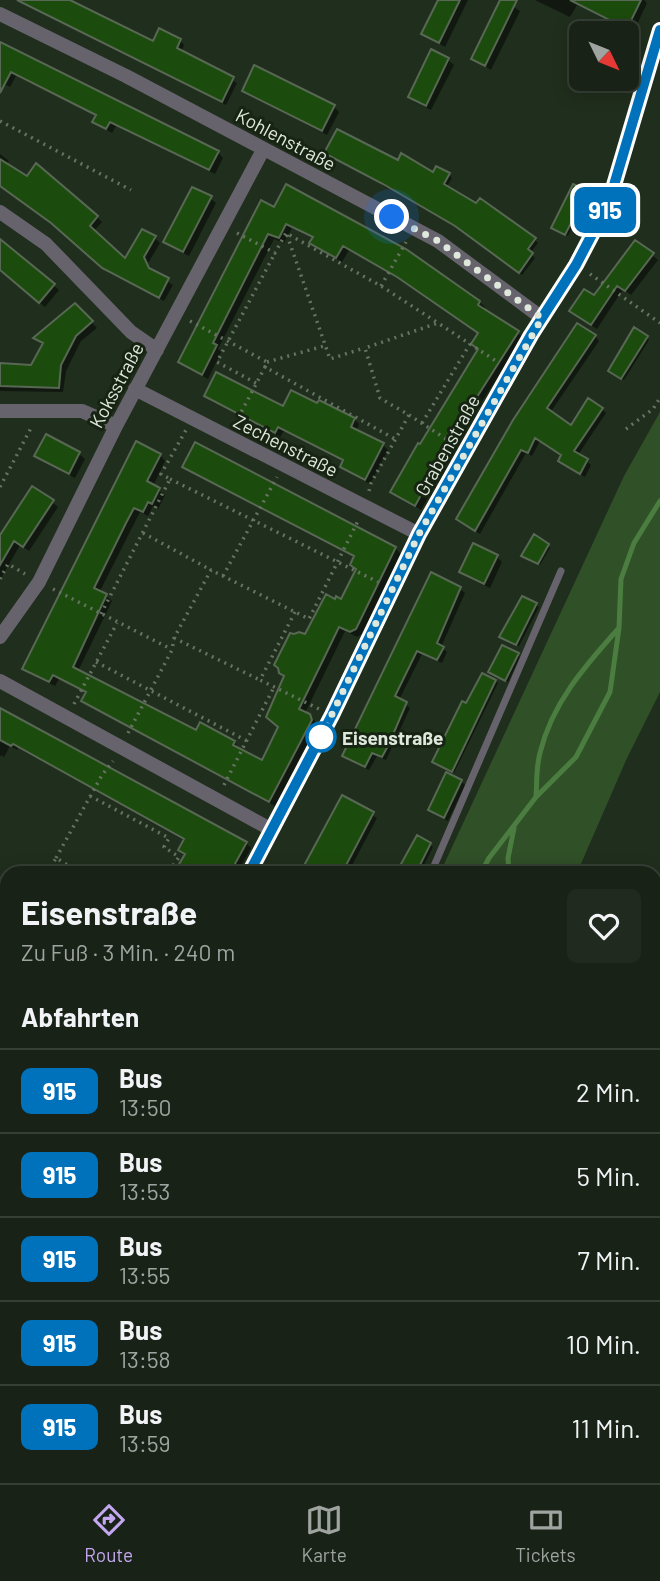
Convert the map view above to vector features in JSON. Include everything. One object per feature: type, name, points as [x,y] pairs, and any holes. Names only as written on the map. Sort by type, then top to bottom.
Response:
[{"type":"street","name":"Kohlenstraße","points":[[0,14],[126,76],[438,241],[542,318]]},
{"type":"street","name":"Grabenstraße","points":[[252,866],[332,715],[419,534],[511,371],[576,265],[609,202],[660,30]]},
{"type":"street","name":"Koksstraße","points":[[0,637],[39,582],[135,389],[263,150]]},
{"type":"street","points":[[0,212],[46,244],[131,332],[157,350]]},
{"type":"street","name":"Zechenstraße","points":[[135,389],[419,534]]},
{"type":"street","points":[[0,411],[82,411],[116,426]]},
{"type":"street","points":[[0,681],[272,830]]},
{"type":"lane","points":[[434,866],[561,570]]},
{"type":"path","points":[[0,121],[131,190]]},
{"type":"path","points":[[223,225],[275,254]]},
{"type":"path","points":[[381,286],[413,228]]},
{"type":"path","points":[[256,383],[217,362],[286,233]]},
{"type":"path","points":[[286,233],[381,286],[511,371]]},
{"type":"path","points":[[286,233],[330,359],[438,323]]},
{"type":"path","points":[[576,265],[660,323]]},
{"type":"path","points":[[175,314],[267,362],[324,346]]},
{"type":"path","points":[[422,424],[470,344]]},
{"type":"path","points":[[365,348],[380,398],[466,451]]},
{"type":"path","points":[[229,437],[267,362]]},
{"type":"path","points":[[265,367],[395,439]]},
{"type":"path","points":[[626,429],[653,409],[660,398]]},
{"type":"path","points":[[0,487],[41,411]]},
{"type":"path","points":[[143,533],[309,619],[365,508],[371,483],[409,415]]},
{"type":"path","points":[[192,418],[161,474],[393,590]]},
{"type":"path","points":[[223,576],[283,466]]},
{"type":"path","points":[[101,614],[170,479]]},
{"type":"path","points":[[0,579],[8,564],[172,650]]},
{"type":"path","points":[[51,866],[121,747],[172,650],[174,638],[211,570]]},
{"type":"path","points":[[260,680],[295,612]]},
{"type":"path","points":[[67,719],[117,622]]},
{"type":"path","points":[[174,638],[332,715]]},
{"type":"path","points":[[96,662],[247,741]]},
{"type":"path","points":[[216,800],[274,687]]},
{"type":"path","points":[[90,796],[169,838],[164,847],[179,857],[173,866]]},
{"type":"path","points":[[56,858],[69,866]]},
{"type":"green space","points":[[660,412],[660,692],[627,758],[580,866],[443,866],[624,476]]},
{"type":"building","points":[[17,0],[70,0],[153,41],[159,28],[181,39],[177,48],[234,77],[222,102]]},
{"type":"building","points":[[438,0],[460,0],[439,43],[421,34]]},
{"type":"building","points":[[500,0],[517,0],[485,66],[471,59]]},
{"type":"building","points":[[570,0],[641,0],[631,21],[611,21]]},
{"type":"building","points":[[0,42],[219,151],[209,170],[110,122],[106,129],[92,122],[96,115],[11,72],[0,93]]},
{"type":"building","points":[[431,49],[449,58],[426,106],[408,97]]},
{"type":"building","points":[[254,65],[335,105],[322,131],[242,91]]},
{"type":"building","points":[[337,129],[398,160],[401,153],[433,172],[436,166],[450,173],[444,184],[476,203],[480,198],[536,238],[528,249],[533,253],[519,273],[455,226],[324,153]]},
{"type":"building","points":[[0,159],[27,176],[36,163],[98,216],[90,226],[125,258],[142,229],[156,236],[144,257],[149,268],[169,278],[159,298],[102,268],[51,223],[0,186]]},
{"type":"building","points":[[286,184],[406,249],[480,301],[478,305],[519,331],[440,455],[442,457],[415,506],[390,492],[478,349],[471,344],[478,333],[397,277],[343,246],[336,258],[309,243],[313,237],[286,224],[279,238],[268,234],[213,343],[217,345],[202,375],[178,362],[261,200],[274,207]]},
{"type":"building","points":[[573,184],[587,191],[565,235],[551,228]]},
{"type":"building","points":[[192,187],[212,196],[183,252],[163,242]]},
{"type":"building","points":[[0,239],[55,284],[39,303],[0,270]]},
{"type":"building","points":[[635,240],[654,253],[625,291],[617,286],[591,325],[569,311],[584,289],[594,295]]},
{"type":"building","points":[[75,303],[93,321],[76,336],[61,365],[59,388],[0,386],[0,363],[31,365],[43,343],[33,338]]},
{"type":"building","points":[[577,323],[596,335],[547,408],[571,425],[588,398],[603,408],[574,451],[588,459],[580,474],[558,461],[561,455],[535,438],[528,453],[521,450],[475,531],[456,519],[513,420]]},
{"type":"building","points":[[634,327],[648,336],[621,379],[608,371]]},
{"type":"building","points":[[216,372],[283,406],[291,390],[355,418],[351,427],[384,443],[365,480],[340,467],[343,460],[278,427],[275,433],[204,396]]},
{"type":"building","points":[[46,434],[80,452],[69,474],[34,456]]},
{"type":"building","points":[[136,441],[161,454],[147,481],[160,488],[152,504],[148,502],[143,512],[134,508],[94,588],[107,594],[73,667],[196,730],[200,722],[235,741],[233,745],[262,760],[278,727],[266,717],[284,676],[274,665],[290,633],[305,634],[326,594],[341,599],[356,569],[350,565],[354,556],[182,467],[195,442],[396,547],[356,629],[350,632],[339,627],[299,709],[310,714],[312,720],[269,802],[81,701],[86,692],[53,675],[49,682],[22,669]]},
{"type":"building","points":[[32,486],[54,500],[23,547],[14,541],[0,565],[0,535]]},
{"type":"building","points":[[534,534],[549,544],[538,564],[521,556]]},
{"type":"building","points":[[473,543],[498,555],[484,584],[459,572]]},
{"type":"building","points":[[431,572],[461,587],[437,643],[444,647],[437,660],[417,651],[395,696],[407,702],[389,744],[382,757],[372,753],[365,767],[342,756]]},
{"type":"building","points":[[522,596],[537,603],[516,645],[499,637]]},
{"type":"building","points":[[502,645],[519,653],[505,681],[488,672]]},
{"type":"building","points":[[482,673],[496,680],[452,772],[432,762],[462,701],[466,703]]},
{"type":"building","points":[[0,708],[247,842],[234,866],[178,866],[185,854],[178,850],[184,839],[13,744],[11,746],[0,740]]},
{"type":"building","points":[[446,772],[462,780],[444,818],[428,810]]},
{"type":"building","points":[[342,795],[374,812],[346,866],[304,866]]},
{"type":"building","points":[[417,835],[431,843],[420,866],[400,866]]},
{"type":"waterway","points":[[485,866],[536,797],[576,757],[610,692],[619,628],[621,579],[634,543],[660,501]]},
{"type":"waterway","points":[[536,797],[539,758],[553,718],[571,686],[618,629]]},
{"type":"waterway","points":[[509,866],[514,828]]},
{"type":"bus line","name":"915","points":[[253,866],[332,715],[419,534],[531,335],[576,265],[609,202],[660,30]]},
{"type":"place","name":"Eisenstraße","points":[[321,737]]},
{"type":"route","points":[[321,737],[419,534],[542,318],[438,241],[392,217]]}]
